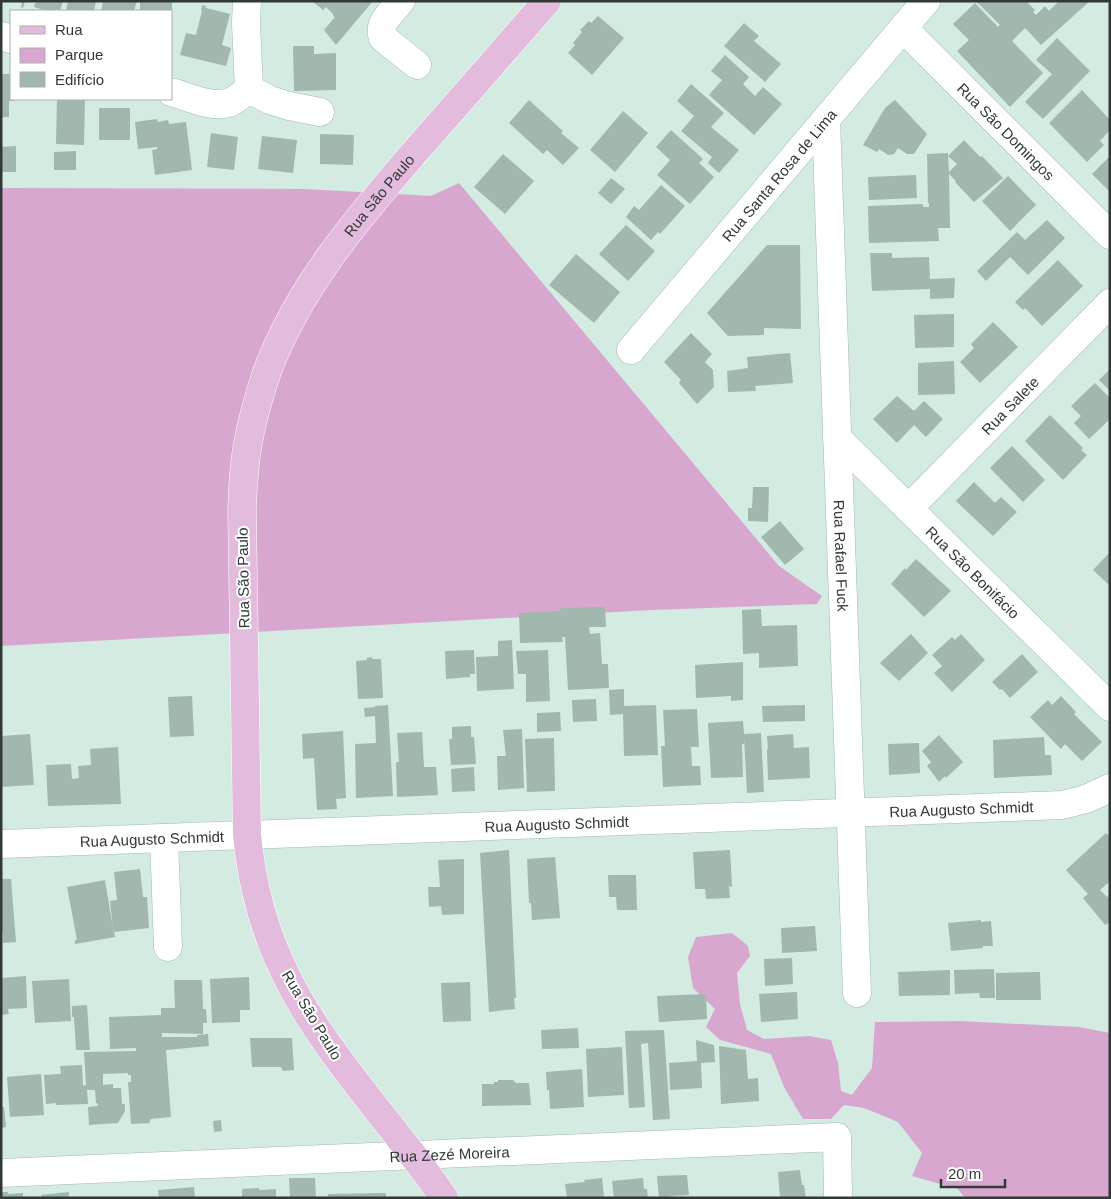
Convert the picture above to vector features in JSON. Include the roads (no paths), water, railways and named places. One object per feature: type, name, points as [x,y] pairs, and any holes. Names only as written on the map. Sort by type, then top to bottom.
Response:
[{"type":"main road","name":"Rua São Paulo","points":[[444,1198],[334,1054],[299,1000],[283,968],[256,893],[247,835],[242,510],[244,472],[248,437],[267,371],[283,334],[302,298],[330,255],[364,210],[546,1]]},
{"type":"street","points":[[247,1],[248,89]]},
{"type":"street","points":[[401,1],[383,23],[380,32],[383,38],[417,65]]},
{"type":"street","name":"Rua Santa Rosa de Lima","points":[[631,350],[926,1]]},
{"type":"street","name":"Rua São Domingos","points":[[903,28],[1110,236]]},
{"type":"street","points":[[172,92],[208,104],[223,104],[233,101],[248,89]]},
{"type":"street","points":[[248,89],[270,100],[320,112]]},
{"type":"street","name":"Rua Rafael Fuck","points":[[826,120],[857,993]]},
{"type":"street","name":"Rua Salete","points":[[909,508],[1110,303]]},
{"type":"street","name":"Rua São Bonifácio","points":[[837,438],[1110,707]]},
{"type":"street","name":"Rua Augusto Schmidt","points":[[1,844],[1062,805],[1086,799],[1110,788]]},
{"type":"street","points":[[164,838],[168,947]]},
{"type":"street","name":"Rua Zezé Moreira","points":[[1,1173],[836,1136],[838,1198]]}]
